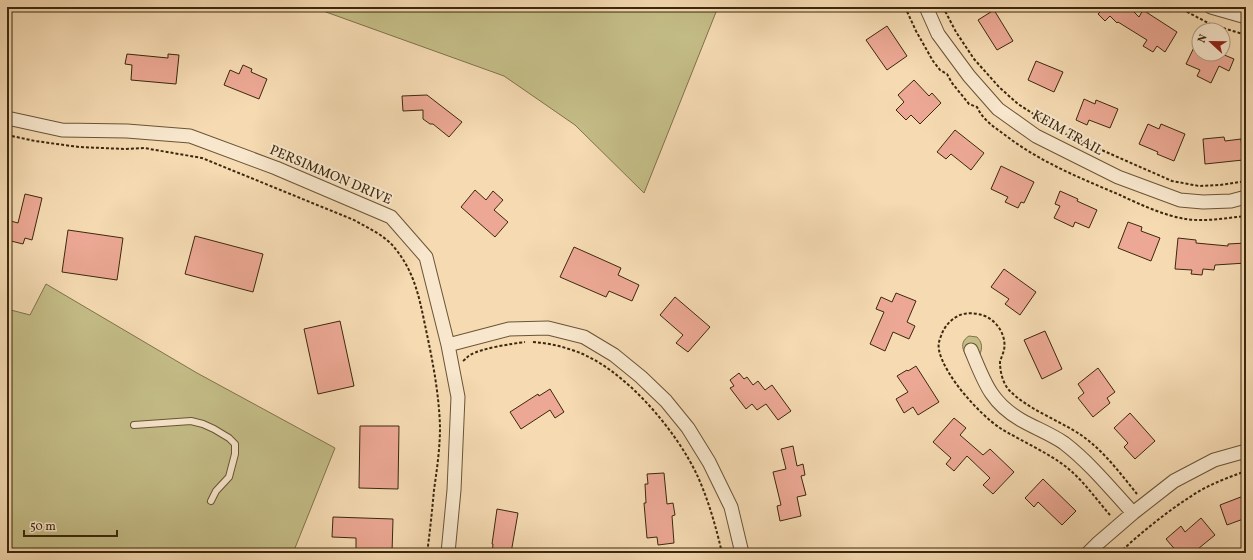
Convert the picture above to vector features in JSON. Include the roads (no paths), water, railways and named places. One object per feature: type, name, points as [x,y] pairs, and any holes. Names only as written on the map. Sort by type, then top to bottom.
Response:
[{"type":"street","name":"KEIM TRAIL","points":[[926,7],[938,34],[969,76],[998,109],[1036,136],[1118,177],[1180,200],[1203,202],[1231,201],[1246,197]]},
{"type":"street","points":[[1211,7],[1246,17]]},
{"type":"street","name":"PERSIMMON DRIVE","points":[[7,118],[62,130],[127,131],[190,136],[276,168],[391,217],[426,257],[448,345],[458,397],[454,490],[448,553]]},
{"type":"street","points":[[448,345],[509,329],[548,328],[584,337],[614,355],[641,377],[666,401],[688,428],[709,462],[731,507],[742,553]]},
{"type":"street","points":[[971,350],[985,385],[997,403],[1020,420],[1063,443],[1101,478],[1133,513]]},
{"type":"street","points":[[1088,553],[1133,513],[1174,481],[1214,460],[1246,451]]},
{"type":"lane","points":[[134,425],[191,421],[203,424],[229,438],[235,444],[235,454],[229,477],[216,491],[211,501]]}]
